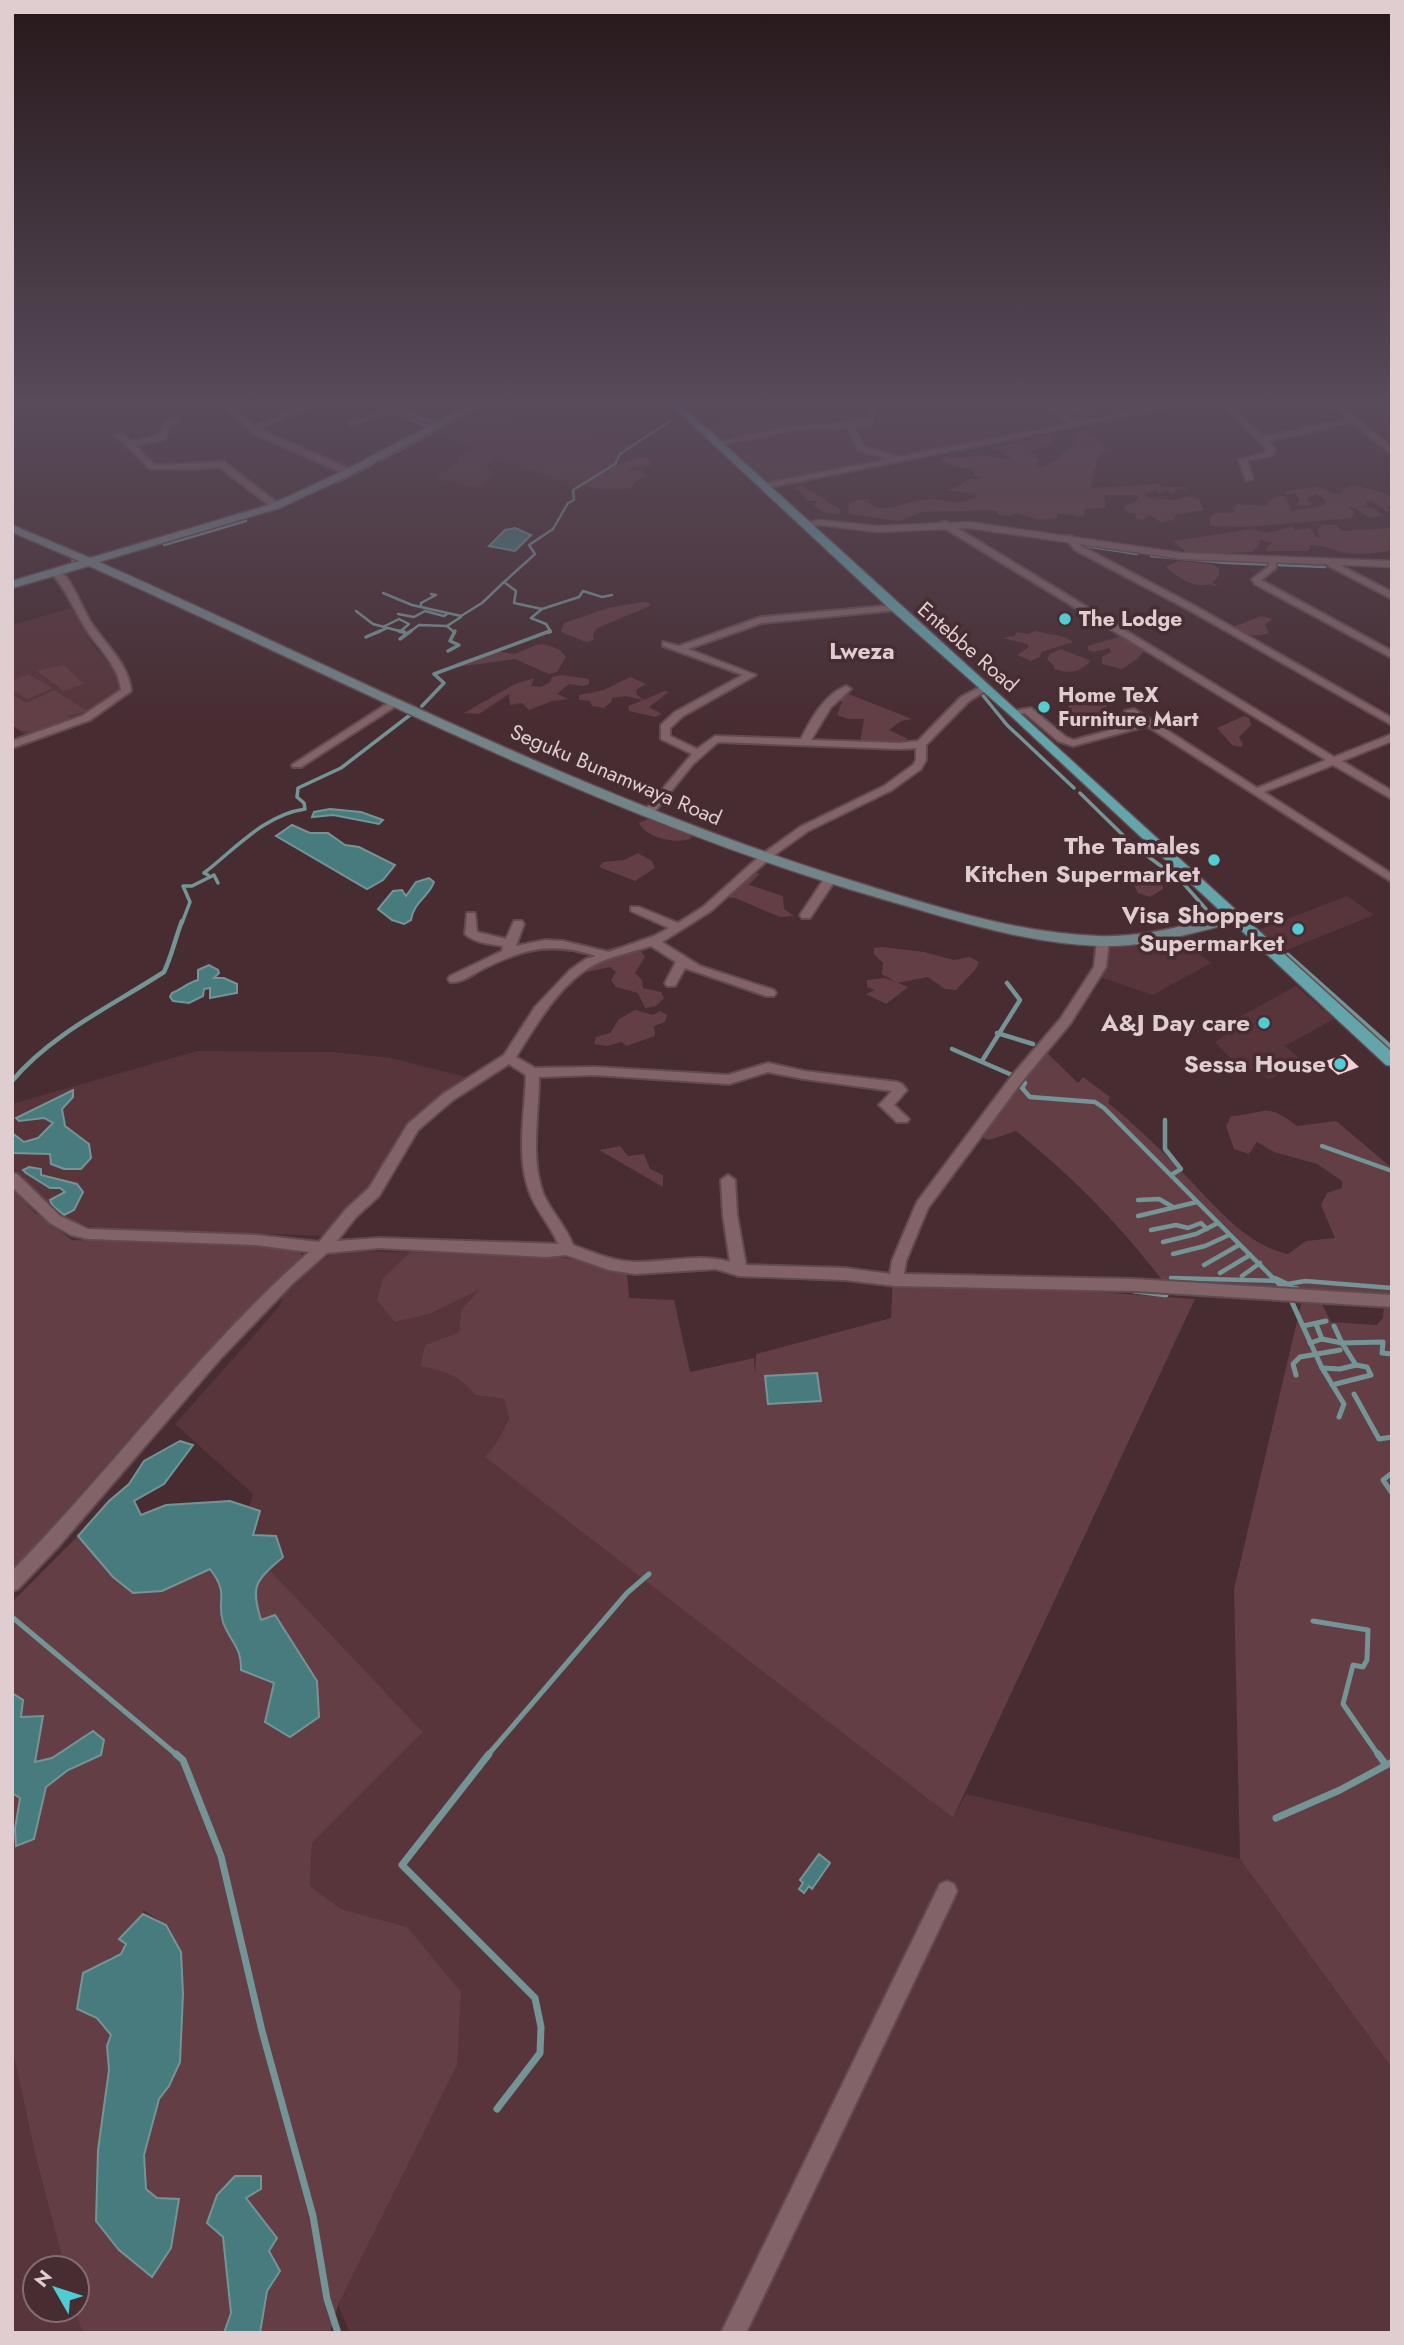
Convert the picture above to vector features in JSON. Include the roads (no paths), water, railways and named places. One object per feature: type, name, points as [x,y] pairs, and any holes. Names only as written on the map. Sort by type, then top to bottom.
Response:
[{"type":"main road","points":[[12,585],[255,512]]},
{"type":"main road","name":"Entebbe Road","points":[[792,512],[1392,1061]]},
{"type":"main road","name":"Seguku Bunamwaya Road","points":[[12,528],[92,562],[597,794],[830,879],[986,923],[1079,940],[1103,942],[1139,938],[1236,918]]},
{"type":"street","points":[[804,524],[822,521],[877,529],[944,524],[1069,538],[1156,554],[1392,564]]},
{"type":"street","points":[[944,524],[1392,796]]},
{"type":"street","points":[[1069,538],[1078,548],[1192,608],[1392,722]]},
{"type":"street","points":[[1273,561],[1272,568],[1256,579],[1258,582],[1392,655]]},
{"type":"street","points":[[1330,563],[1392,596]]},
{"type":"street","points":[[12,745],[86,718],[126,691],[127,685],[121,673],[90,629],[62,579],[55,573]]},
{"type":"street","points":[[679,649],[761,620],[895,608]]},
{"type":"street","points":[[666,644],[751,675],[679,714],[665,727],[665,737],[698,752]]},
{"type":"street","points":[[12,1583],[53,1541],[229,1339],[323,1248],[351,1213],[374,1192],[414,1127],[448,1097],[509,1058],[539,1010],[558,987],[590,962],[652,941],[679,928],[707,909],[765,857],[818,820],[857,804],[900,781],[917,767],[921,744],[964,699],[985,688]]},
{"type":"street","points":[[806,742],[810,730],[834,697],[845,689]]},
{"type":"street","points":[[298,765],[397,702]]},
{"type":"street","points":[[1014,713],[1027,710],[1070,742],[1147,723]]},
{"type":"street","points":[[1129,711],[1392,879]]},
{"type":"street","points":[[1256,792],[1392,737]]},
{"type":"street","points":[[648,813],[698,752],[720,738],[900,746],[921,744]]},
{"type":"street","points":[[806,915],[830,879]]},
{"type":"street","points":[[635,909],[679,928]]},
{"type":"street","points":[[471,916],[471,934],[509,947]]},
{"type":"street","points":[[509,947],[518,924]]},
{"type":"street","points":[[652,941],[683,961],[724,980],[770,993]]},
{"type":"street","points":[[896,1280],[900,1261],[922,1206],[1019,1076],[1066,1021],[1100,967],[1103,942]]},
{"type":"street","points":[[454,978],[509,947],[564,943],[607,955]]},
{"type":"street","points":[[671,984],[683,961]]},
{"type":"street","points":[[509,1058],[533,1073],[595,1071],[729,1080],[768,1067],[804,1076],[897,1087],[900,1090],[886,1105],[902,1119]]},
{"type":"street","points":[[533,1073],[534,1183],[541,1201],[561,1231],[567,1249]]},
{"type":"street","points":[[12,1178],[40,1207],[71,1231],[159,1238],[279,1241],[323,1248],[379,1243],[547,1251],[567,1249],[624,1268],[650,1269],[716,1264],[739,1270],[845,1274],[896,1280],[1134,1285],[1392,1301]]},
{"type":"street","points":[[729,1180],[730,1215],[739,1270]]},
{"type":"street","points":[[733,2333],[947,1891]]},
{"type":"water","points":[[515,528],[531,535],[515,551],[489,546],[505,530]]},
{"type":"water","points":[[330,809],[361,812],[383,820],[379,824],[333,815],[312,817],[314,812]]},
{"type":"water","points":[[292,825],[310,833],[328,833],[345,845],[359,847],[395,865],[383,880],[367,889],[276,836]]},
{"type":"water","points":[[429,878],[434,882],[415,908],[411,920],[404,924],[392,920],[378,909],[393,891],[402,890],[406,896],[416,882]]},
{"type":"water","points":[[209,965],[218,970],[219,973],[214,978],[224,978],[237,984],[237,993],[210,998],[210,988],[204,989],[203,996],[189,1003],[173,1001],[170,997],[172,993],[198,980],[198,970]]},
{"type":"water","points":[[73,1090],[73,1097],[62,1109],[65,1126],[89,1144],[91,1158],[81,1169],[64,1169],[51,1164],[50,1154],[12,1153],[12,1133],[24,1142],[38,1138],[53,1123],[44,1118],[19,1121],[16,1118]]},
{"type":"water","points":[[29,1167],[41,1169],[41,1175],[77,1184],[83,1192],[74,1210],[64,1215],[52,1205],[50,1200],[65,1192],[60,1188],[50,1188],[23,1170]]},
{"type":"water","points":[[817,1373],[821,1401],[768,1404],[765,1376]]},
{"type":"water","points":[[180,1441],[193,1445],[164,1484],[134,1501],[141,1515],[166,1505],[230,1501],[260,1511],[253,1535],[276,1536],[283,1557],[258,1584],[256,1598],[261,1620],[275,1615],[317,1681],[319,1717],[290,1737],[265,1722],[274,1683],[241,1670],[238,1650],[223,1622],[221,1591],[210,1569],[162,1591],[133,1593],[113,1577],[78,1536],[109,1501],[129,1484],[144,1461]]},
{"type":"water","points":[[12,1693],[23,1700],[21,1717],[43,1716],[35,1762],[52,1758],[93,1731],[104,1740],[101,1755],[68,1770],[46,1787],[34,1839],[16,1846],[15,1829],[20,1798],[12,1793]]},
{"type":"water","points":[[819,1854],[830,1863],[812,1889],[809,1886],[804,1893],[799,1889],[803,1883],[800,1880]]},
{"type":"water","points":[[143,1914],[166,1925],[181,1952],[183,1994],[180,2062],[169,2086],[159,2099],[144,2155],[146,2189],[157,2198],[179,2199],[171,2248],[152,2277],[119,2250],[96,2221],[98,2150],[109,2070],[107,2046],[111,2035],[97,2018],[77,2009],[83,1973],[121,1954],[126,1944],[119,1939]]},
{"type":"water","points":[[235,2176],[261,2176],[261,2189],[246,2198],[277,2238],[269,2251],[280,2271],[267,2291],[260,2333],[224,2333],[231,2313],[223,2237],[207,2223],[217,2195]]},
{"type":"waterway","points":[[504,582],[535,554],[529,545],[553,529],[563,512]]},
{"type":"waterway","points":[[164,545],[246,521]]},
{"type":"waterway","points":[[1079,545],[1137,554]]},
{"type":"waterway","points":[[54,550],[72,558],[73,563],[68,565]]},
{"type":"waterway","points":[[1151,556],[1227,563],[1325,567]]},
{"type":"waterway","points":[[383,593],[412,605],[461,616],[482,603],[504,582]]},
{"type":"waterway","points":[[504,582],[516,591],[514,603],[542,609]]},
{"type":"waterway","points":[[542,609],[579,597],[583,591],[602,597],[612,595]]},
{"type":"waterway","points":[[421,607],[421,603],[436,595],[431,594]]},
{"type":"waterway","points":[[542,609],[531,618],[546,624],[551,632],[549,633]]},
{"type":"waterway","points":[[356,611],[373,624],[383,627]]},
{"type":"waterway","points":[[398,614],[414,617],[425,611],[444,616],[447,614]]},
{"type":"waterway","points":[[447,626],[461,617]]},
{"type":"waterway","points":[[383,627],[399,619],[409,624],[402,630],[405,633]]},
{"type":"waterway","points":[[408,633],[419,625],[447,626]]},
{"type":"waterway","points":[[447,626],[454,632]]},
{"type":"waterway","points":[[383,627],[403,632],[399,631]]},
{"type":"waterway","points":[[376,633],[387,628]]},
{"type":"waterway","points":[[366,637],[380,631]]},
{"type":"waterway","points":[[400,639],[411,631]]},
{"type":"waterway","points":[[422,706],[444,683],[434,674],[550,631]]},
{"type":"waterway","points":[[448,651],[459,645],[450,641],[454,632]]},
{"type":"waterway","points":[[981,693],[1007,725],[1074,788]]},
{"type":"waterway","points":[[208,875],[204,873],[263,826],[290,812],[305,809],[304,803],[297,797],[298,788],[341,768],[410,715]]},
{"type":"waterway","points":[[1080,793],[1134,846],[1173,875]]},
{"type":"waterway","points":[[182,923],[190,902],[183,886],[192,886],[214,875],[218,883]]},
{"type":"waterway","points":[[1183,883],[1206,909]]},
{"type":"waterway","points":[[12,1081],[28,1064],[64,1035],[164,972],[182,921]]},
{"type":"waterway","points":[[1288,955],[1392,1048]]},
{"type":"waterway","points":[[999,1034],[1020,1000],[1007,983]]},
{"type":"waterway","points":[[982,1061],[999,1034]]},
{"type":"waterway","points":[[999,1034],[1033,1044]]},
{"type":"waterway","points":[[952,1049],[1012,1075]]},
{"type":"waterway","points":[[1020,1079],[1025,1083],[1022,1088],[1030,1097],[1095,1102],[1104,1108],[1259,1264]]},
{"type":"waterway","points":[[1165,1120],[1165,1149],[1181,1169],[1171,1175]]},
{"type":"waterway","points":[[1322,1146],[1392,1171]]},
{"type":"waterway","points":[[1138,1200],[1159,1199],[1173,1207]]},
{"type":"waterway","points":[[1138,1216],[1197,1202]]},
{"type":"waterway","points":[[1151,1230],[1176,1225],[1188,1228],[1201,1223],[1207,1229]]},
{"type":"waterway","points":[[1207,1229],[1218,1223]]},
{"type":"waterway","points":[[1163,1242],[1207,1229]]},
{"type":"waterway","points":[[1173,1254],[1205,1246],[1229,1235]]},
{"type":"waterway","points":[[1204,1265],[1239,1245]]},
{"type":"waterway","points":[[1220,1273],[1250,1255]]},
{"type":"waterway","points":[[1242,1276],[1259,1264]]},
{"type":"waterway","points":[[1259,1264],[1276,1281]]},
{"type":"waterway","points":[[1171,1278],[1276,1281]]},
{"type":"waterway","points":[[1275,1278],[1288,1284],[1305,1281],[1392,1288]]},
{"type":"waterway","points":[[1276,1281],[1279,1284]]},
{"type":"waterway","points":[[1279,1284],[1297,1289],[1287,1288]]},
{"type":"waterway","points":[[1134,1291],[1166,1295]]},
{"type":"waterway","points":[[1294,1300],[1291,1300],[1311,1343]]},
{"type":"waterway","points":[[1303,1326],[1326,1321]]},
{"type":"waterway","points":[[1316,1324],[1322,1339]]},
{"type":"waterway","points":[[1334,1326],[1342,1343]]},
{"type":"waterway","points":[[1311,1343],[1322,1339]]},
{"type":"waterway","points":[[1322,1339],[1342,1343]]},
{"type":"waterway","points":[[1342,1343],[1383,1342],[1382,1353],[1392,1354]]},
{"type":"waterway","points":[[1311,1343],[1316,1354]]},
{"type":"waterway","points":[[1342,1343],[1356,1365]]},
{"type":"waterway","points":[[1316,1354],[1340,1350]]},
{"type":"waterway","points":[[1296,1375],[1293,1364],[1300,1357],[1316,1354]]},
{"type":"waterway","points":[[1316,1354],[1322,1368]]},
{"type":"waterway","points":[[1322,1368],[1340,1369],[1356,1365]]},
{"type":"waterway","points":[[1332,1385],[1371,1375],[1367,1367],[1356,1365]]},
{"type":"waterway","points":[[1322,1368],[1332,1385]]},
{"type":"waterway","points":[[1332,1385],[1344,1404],[1339,1417]]},
{"type":"waterway","points":[[1354,1394],[1379,1439],[1392,1437]]},
{"type":"waterway","points":[[1392,1473],[1383,1480],[1392,1493]]},
{"type":"waterway","points":[[487,1756],[627,1593],[649,1574]]},
{"type":"waterway","points":[[12,1617],[178,1756]]},
{"type":"waterway","points":[[1313,1621],[1368,1630],[1367,1660],[1363,1667],[1353,1665],[1343,1704],[1379,1756]]},
{"type":"waterway","points":[[176,1754],[183,1760],[221,1856],[262,2031],[313,2216],[327,2299],[338,2333]]},
{"type":"waterway","points":[[489,1754],[402,1865],[535,1998],[541,2027],[540,2053],[497,2109]]},
{"type":"waterway","points":[[1378,1754],[1386,1765]]},
{"type":"waterway","points":[[1276,1818],[1340,1790],[1392,1762]]},
{"type":"place","name":"The Lodge","points":[[1065,619]]},
{"type":"place","name":"Home TeX Furniture Mart","points":[[1044,707]]},
{"type":"place","name":"The Tamales Kitchen Supermarket","points":[[1214,860]]},
{"type":"place","name":"Visa Shoppers Supermarket","points":[[1298,929]]},
{"type":"place","name":"A&J Day care","points":[[1264,1023]]},
{"type":"place","name":"Sessa House","points":[[1340,1064]]},
{"type":"district","name":"Lweza","points":[[862,651]]}]
